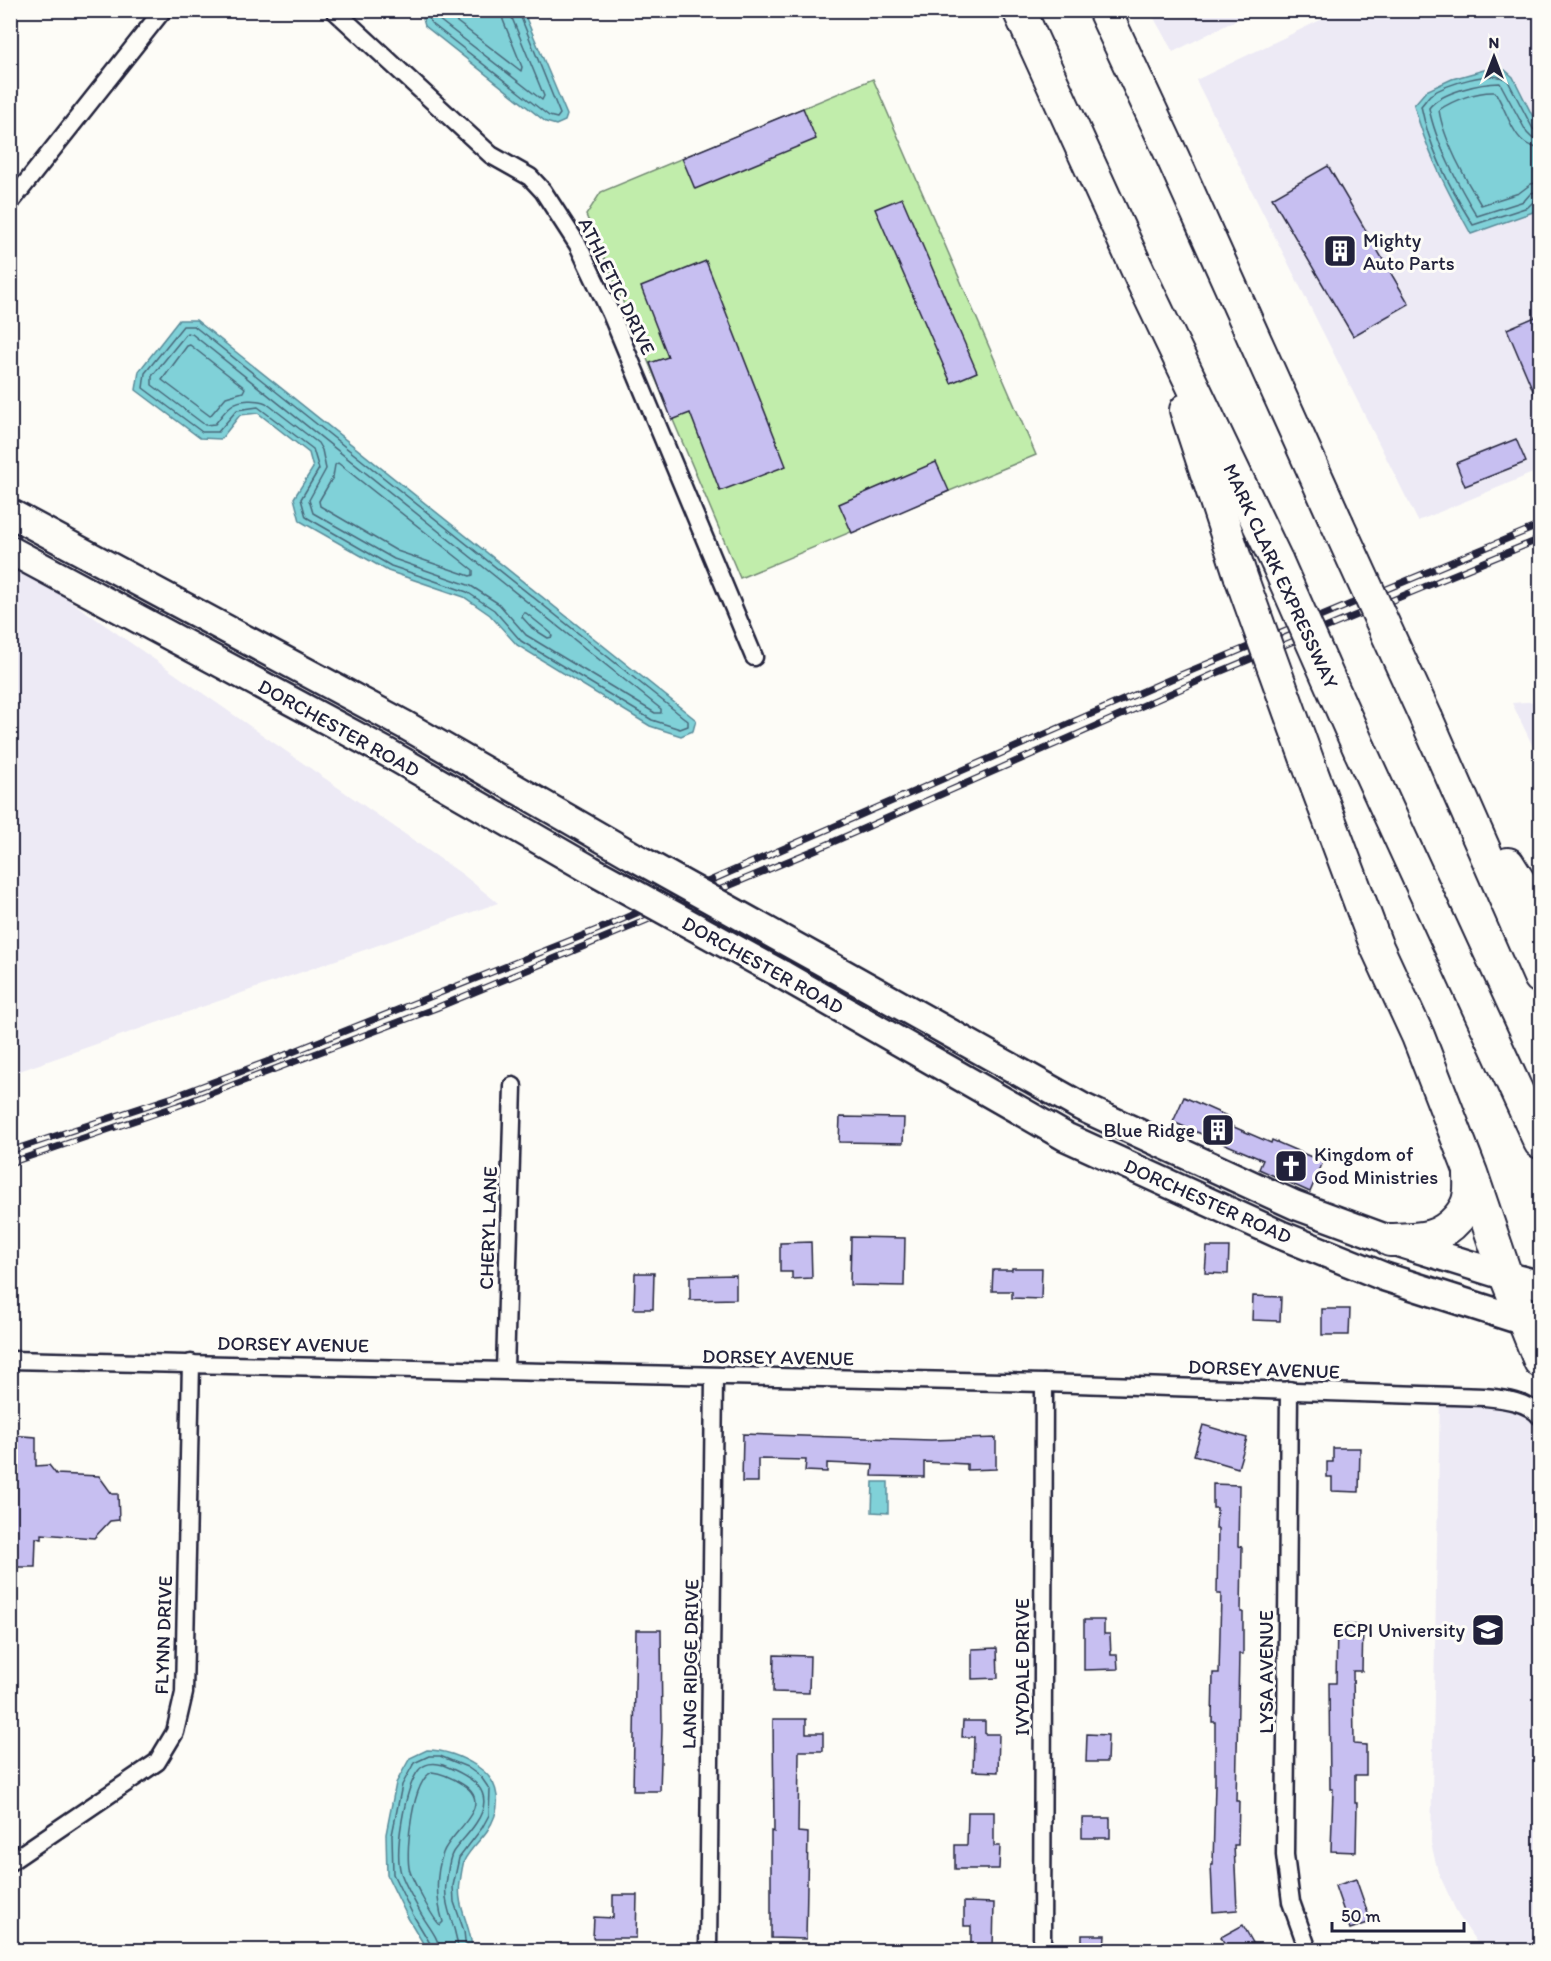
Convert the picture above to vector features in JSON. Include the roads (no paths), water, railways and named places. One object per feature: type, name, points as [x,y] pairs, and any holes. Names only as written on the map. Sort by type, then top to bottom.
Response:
[{"type":"highway","name":"MARK CLARK EXPRESSWAY","points":[[1019,10],[1144,284],[1277,562],[1360,750],[1540,1142]]},
{"type":"highway","points":[[1104,10],[1183,179],[1540,976]]},
{"type":"highway","points":[[1144,284],[1241,577],[1310,768],[1376,945],[1418,1036],[1471,1173],[1506,1276],[1533,1324],[1540,1362]]},
{"type":"highway","points":[[1427,720],[1505,859],[1540,915]]},
{"type":"highway","points":[[1390,1240],[1422,1239],[1440,1234],[1453,1224],[1469,1199],[1471,1173]]},
{"type":"main road","name":"DORCHESTER ROAD","points":[[10,513],[405,725],[633,856],[1082,1107],[1294,1205],[1390,1240],[1540,1285]]},
{"type":"main road","name":"DORCHESTER ROAD","points":[[10,550],[388,753],[1066,1137],[1281,1235],[1384,1277],[1533,1324]]},
{"type":"street","points":[[10,203],[162,10]]},
{"type":"street","name":"ATHLETIC DRIVE","points":[[334,10],[491,155],[530,177],[543,191],[578,245],[611,314],[754,657]]},
{"type":"street","name":"CHERYL LANE","points":[[505,1370],[513,1086]]},
{"type":"street","name":"DORSEY AVENUE","points":[[10,1360],[1044,1383],[1485,1396],[1511,1400],[1536,1411],[1540,1416]]},
{"type":"street","name":"FLYNN DRIVE","points":[[10,1862],[157,1762],[175,1732],[184,1693],[191,1363]]},
{"type":"street","name":"LANG RIDGE DRIVE","points":[[708,1950],[714,1377]]},
{"type":"street","name":"IVYDALE DRIVE","points":[[1042,1950],[1044,1383]]},
{"type":"street","name":"LYSA AVENUE","points":[[1289,1390],[1286,1855],[1291,1902],[1308,1950]]},
{"type":"water","points":[[428,10],[523,11],[567,115],[565,121],[556,125],[546,122],[425,26],[423,19]]},
{"type":"water","points":[[1484,70],[1505,70],[1513,77],[1540,131],[1540,202],[1533,212],[1471,234],[1431,155],[1414,105],[1426,91],[1452,79]]},
{"type":"water","points":[[179,320],[196,320],[696,720],[693,731],[681,736],[650,726],[517,645],[490,615],[464,597],[388,571],[300,521],[294,498],[313,468],[309,453],[258,413],[240,415],[221,439],[200,438],[136,390],[139,371]]},
{"type":"water","points":[[873,1482],[888,1482],[888,1513],[872,1512]]},
{"type":"water","points":[[427,1750],[447,1753],[472,1763],[486,1773],[495,1788],[497,1805],[492,1823],[466,1857],[461,1875],[460,1900],[470,1933],[472,1950],[427,1950],[387,1875],[386,1834],[396,1783],[410,1758]]},
{"type":"railway","points":[[10,1151],[173,1097],[285,1055],[609,925],[1171,679],[1540,525]]},
{"type":"railway","points":[[10,1163],[177,1106],[436,1008],[817,849],[1219,672],[1540,539]]},
{"type":"place","name":"Mighty Auto Parts","points":[[1340,251]]},
{"type":"place","name":"Blue Ridge","points":[[1218,1130]]},
{"type":"place","name":"Kingdom of God Ministries","points":[[1291,1166]]},
{"type":"place","name":"ECPI University","points":[[1488,1630]]}]
